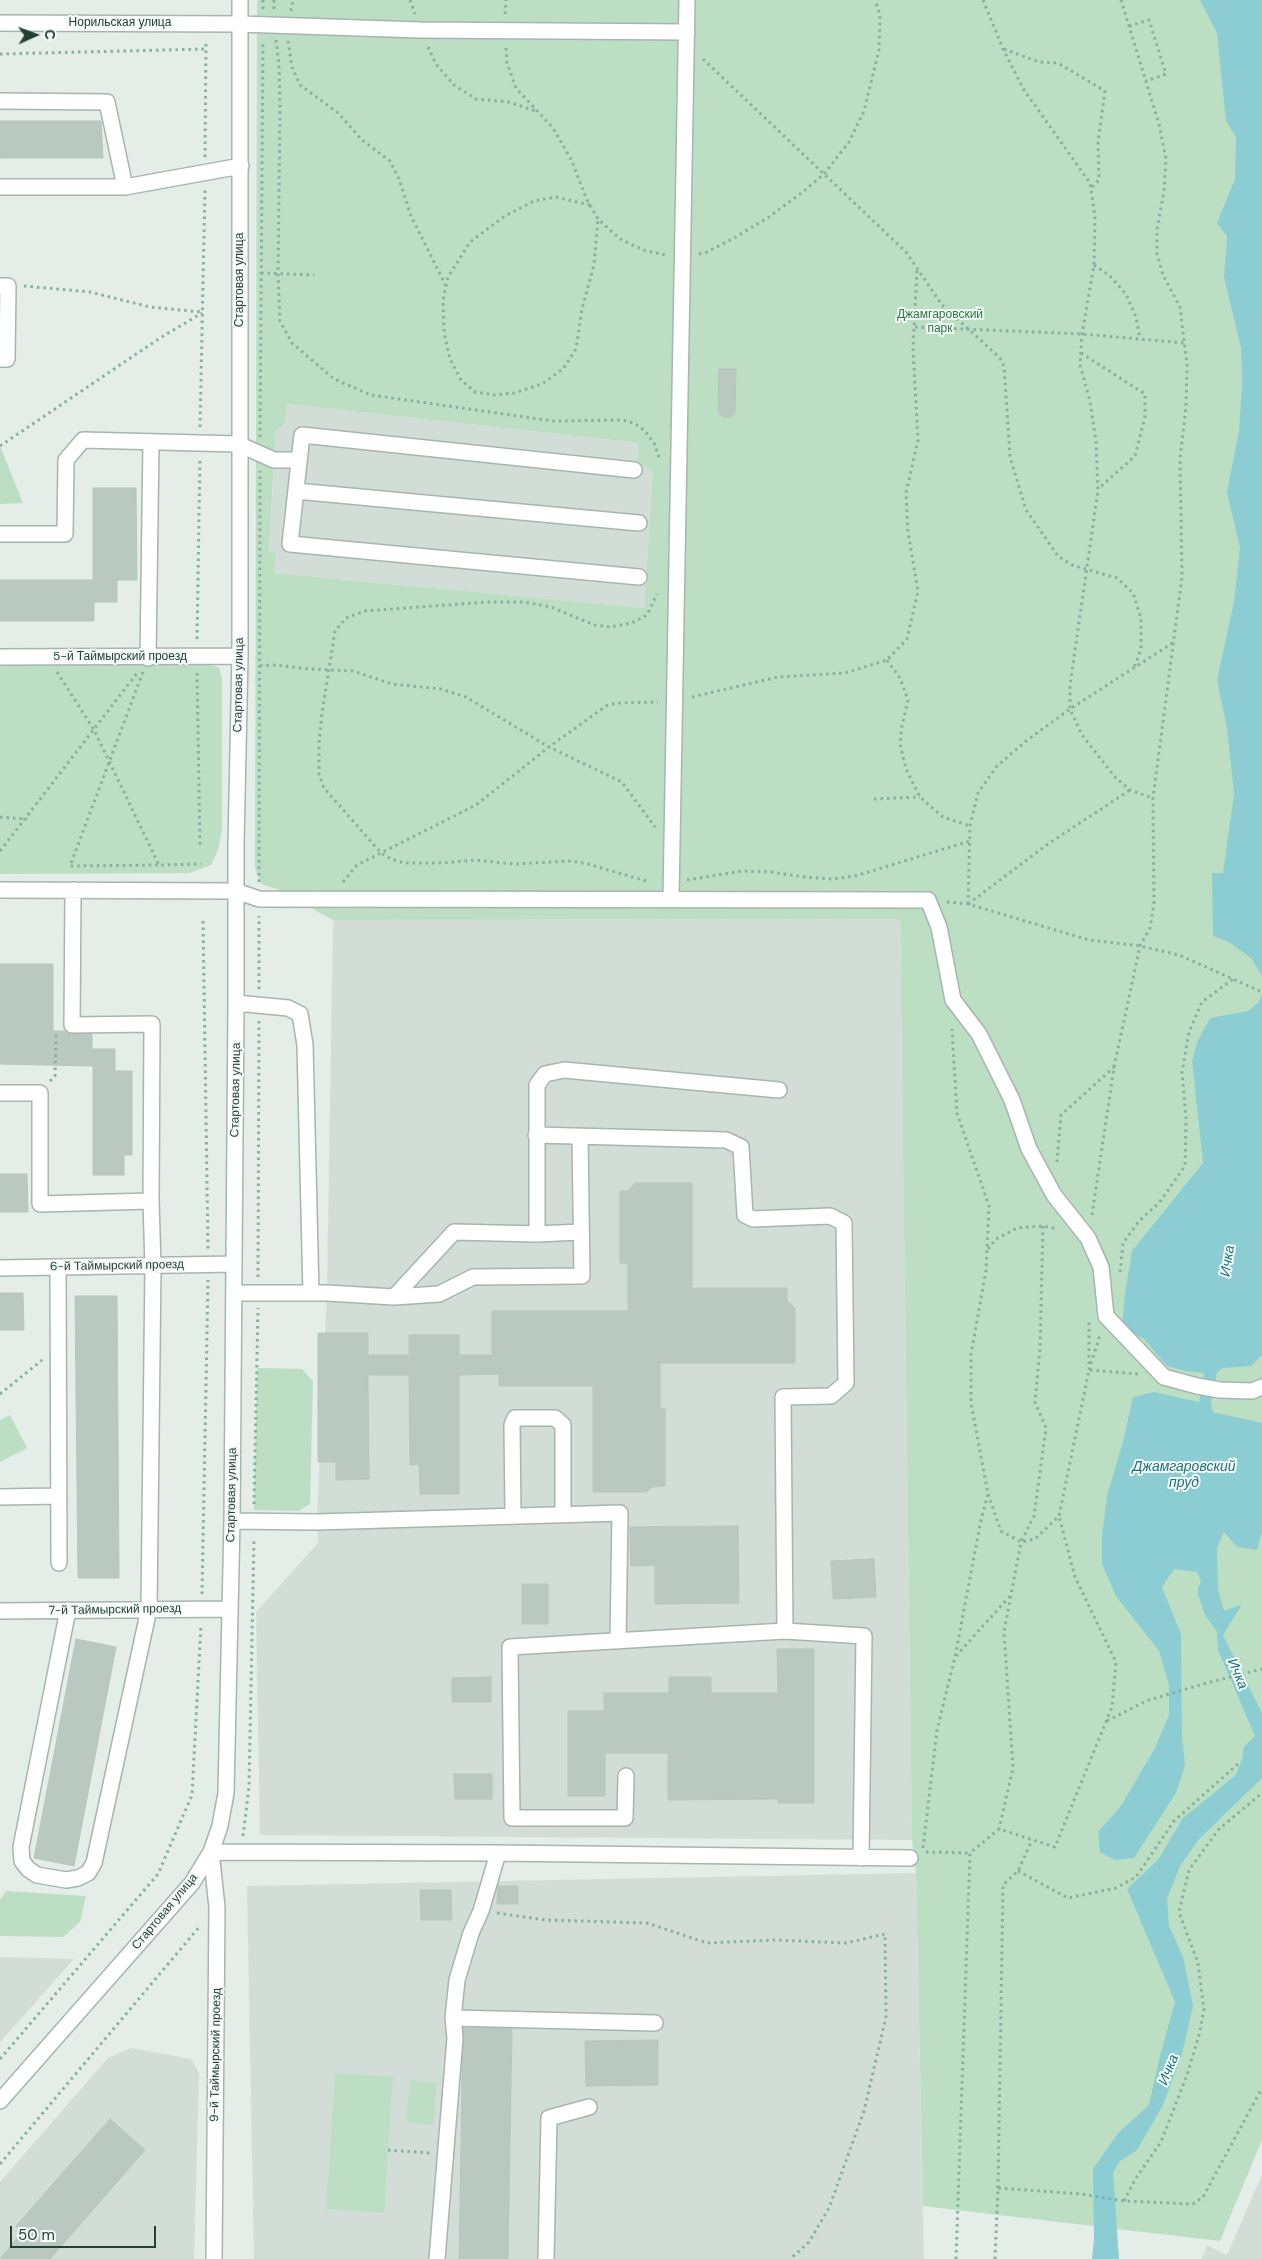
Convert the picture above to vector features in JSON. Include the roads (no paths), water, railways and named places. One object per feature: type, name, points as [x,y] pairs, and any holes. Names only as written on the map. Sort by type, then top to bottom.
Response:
[{"type":"street","name":"Стартовая улица","points":[[0,2101],[192,1883],[211,1852],[220,1826],[226,1793],[232,1521],[236,891],[240,656],[238,444],[240,0]]},
{"type":"street","points":[[671,898],[673,701],[687,0]]},
{"type":"street","name":"Норильская улица","points":[[0,23],[240,24],[420,30],[686,32]]},
{"type":"street","points":[[0,101],[107,102],[125,187]]},
{"type":"street","points":[[0,186],[125,187],[240,166]]},
{"type":"street","points":[[0,359],[7,359],[4,286]]},
{"type":"street","points":[[634,470],[302,435],[290,544],[639,578]]},
{"type":"street","points":[[0,534],[65,534],[66,460],[83,440],[238,444],[274,460],[299,460]]},
{"type":"street","points":[[148,658],[151,442]]},
{"type":"street","points":[[296,491],[639,523]]},
{"type":"street","name":"5-й Таймырский проезд","points":[[0,657],[148,658],[240,656]]},
{"type":"street","points":[[0,890],[236,891],[259,899],[671,898],[928,900],[939,927],[953,1000],[979,1034],[1012,1100],[1029,1149],[1054,1195],[1088,1238],[1101,1267],[1106,1316],[1164,1377],[1220,1390],[1252,1391],[1262,1387]]},
{"type":"street","points":[[68,1610],[21,1847],[22,1861],[28,1869],[37,1875],[66,1880],[78,1878],[88,1873],[94,1863],[149,1609],[153,1266],[151,1201],[152,1024],[72,1025],[73,890]]},
{"type":"street","points":[[236,1003],[288,1008],[300,1014],[305,1045],[311,1293]]},
{"type":"street","points":[[536,1234],[537,1085],[545,1074],[564,1070],[779,1090]]},
{"type":"street","points":[[0,1093],[40,1093],[40,1204],[151,1201]]},
{"type":"street","points":[[536,1135],[726,1140],[741,1147],[745,1215],[752,1219],[830,1216],[844,1223],[846,1382],[831,1396],[783,1397],[785,1631]]},
{"type":"street","points":[[234,1293],[394,1296],[439,1294],[473,1277],[582,1276],[580,1137]]},
{"type":"street","points":[[394,1296],[454,1232],[536,1234],[580,1232]]},
{"type":"street","name":"6-й Таймырский проезд","points":[[0,1268],[234,1264]]},
{"type":"street","points":[[58,1267],[59,1563]]},
{"type":"street","points":[[513,1516],[512,1425],[515,1418],[555,1418],[563,1425],[563,1515]]},
{"type":"street","points":[[0,1497],[59,1496]]},
{"type":"street","points":[[232,1521],[317,1522],[620,1513],[618,1641]]},
{"type":"street","name":"7-й Таймырский проезд","points":[[0,1611],[230,1609]]},
{"type":"street","points":[[626,1776],[625,1818],[512,1818],[510,1647],[785,1631],[864,1636],[860,1858]]},
{"type":"street","points":[[211,1852],[910,1858]]},
{"type":"street","name":"9-й Таймырский проезд","points":[[211,1852],[217,1907],[214,2259]]},
{"type":"street","points":[[437,2259],[455,2038],[453,2018],[457,1980],[471,1933],[481,1911],[498,1853]]},
{"type":"street","points":[[453,2018],[655,2023]]},
{"type":"street","points":[[546,2259],[549,2118],[589,2107]]},
{"type":"water","points":[[1200,0],[1262,0],[1262,976],[1251,958],[1229,942],[1213,936],[1212,873],[1223,873],[1234,794],[1227,728],[1217,680],[1234,602],[1240,548],[1227,492],[1239,431],[1242,385],[1241,348],[1224,277],[1227,236],[1217,223],[1235,179],[1236,137],[1226,121],[1217,33]]},
{"type":"water","name":"Джамгаровский пруд","points":[[1262,995],[1262,1355],[1251,1366],[1223,1368],[1217,1372],[1211,1403],[1213,1412],[1262,1423],[1262,1532],[1257,1550],[1237,1547],[1224,1532],[1217,1548],[1218,1590],[1224,1611],[1242,1604],[1223,1635],[1262,1713],[1262,1778],[1199,1839],[1180,1866],[1167,1899],[1169,1926],[1183,1957],[1193,2006],[1182,2054],[1163,2105],[1137,2150],[1119,2162],[1113,2173],[1119,2259],[1092,2259],[1094,2239],[1093,2169],[1118,2133],[1149,2105],[1175,2002],[1127,1889],[1158,1860],[1183,1818],[1236,1775],[1244,1747],[1255,1736],[1218,1650],[1217,1632],[1205,1615],[1198,1594],[1201,1581],[1197,1572],[1174,1569],[1162,1587],[1181,1634],[1182,1735],[1185,1766],[1176,1793],[1134,1858],[1115,1860],[1100,1852],[1098,1832],[1121,1806],[1155,1748],[1169,1715],[1169,1685],[1159,1651],[1116,1596],[1102,1564],[1102,1537],[1107,1496],[1124,1438],[1133,1397],[1154,1392],[1199,1402],[1204,1373],[1185,1371],[1167,1366],[1144,1339],[1122,1327],[1125,1294],[1132,1251],[1203,1163],[1192,1061],[1198,1040],[1210,1018],[1248,1011],[1258,1003]]},
{"type":"park label","name":"Джамгаровский парк","points":[[940,322]]},
{"type":"water label","name":"Ичка","points":[[1228,1261]]},
{"type":"water label","name":"Ичка","points":[[1237,1674]]},
{"type":"water label","name":"Ичка","points":[[1169,2070]]}]
